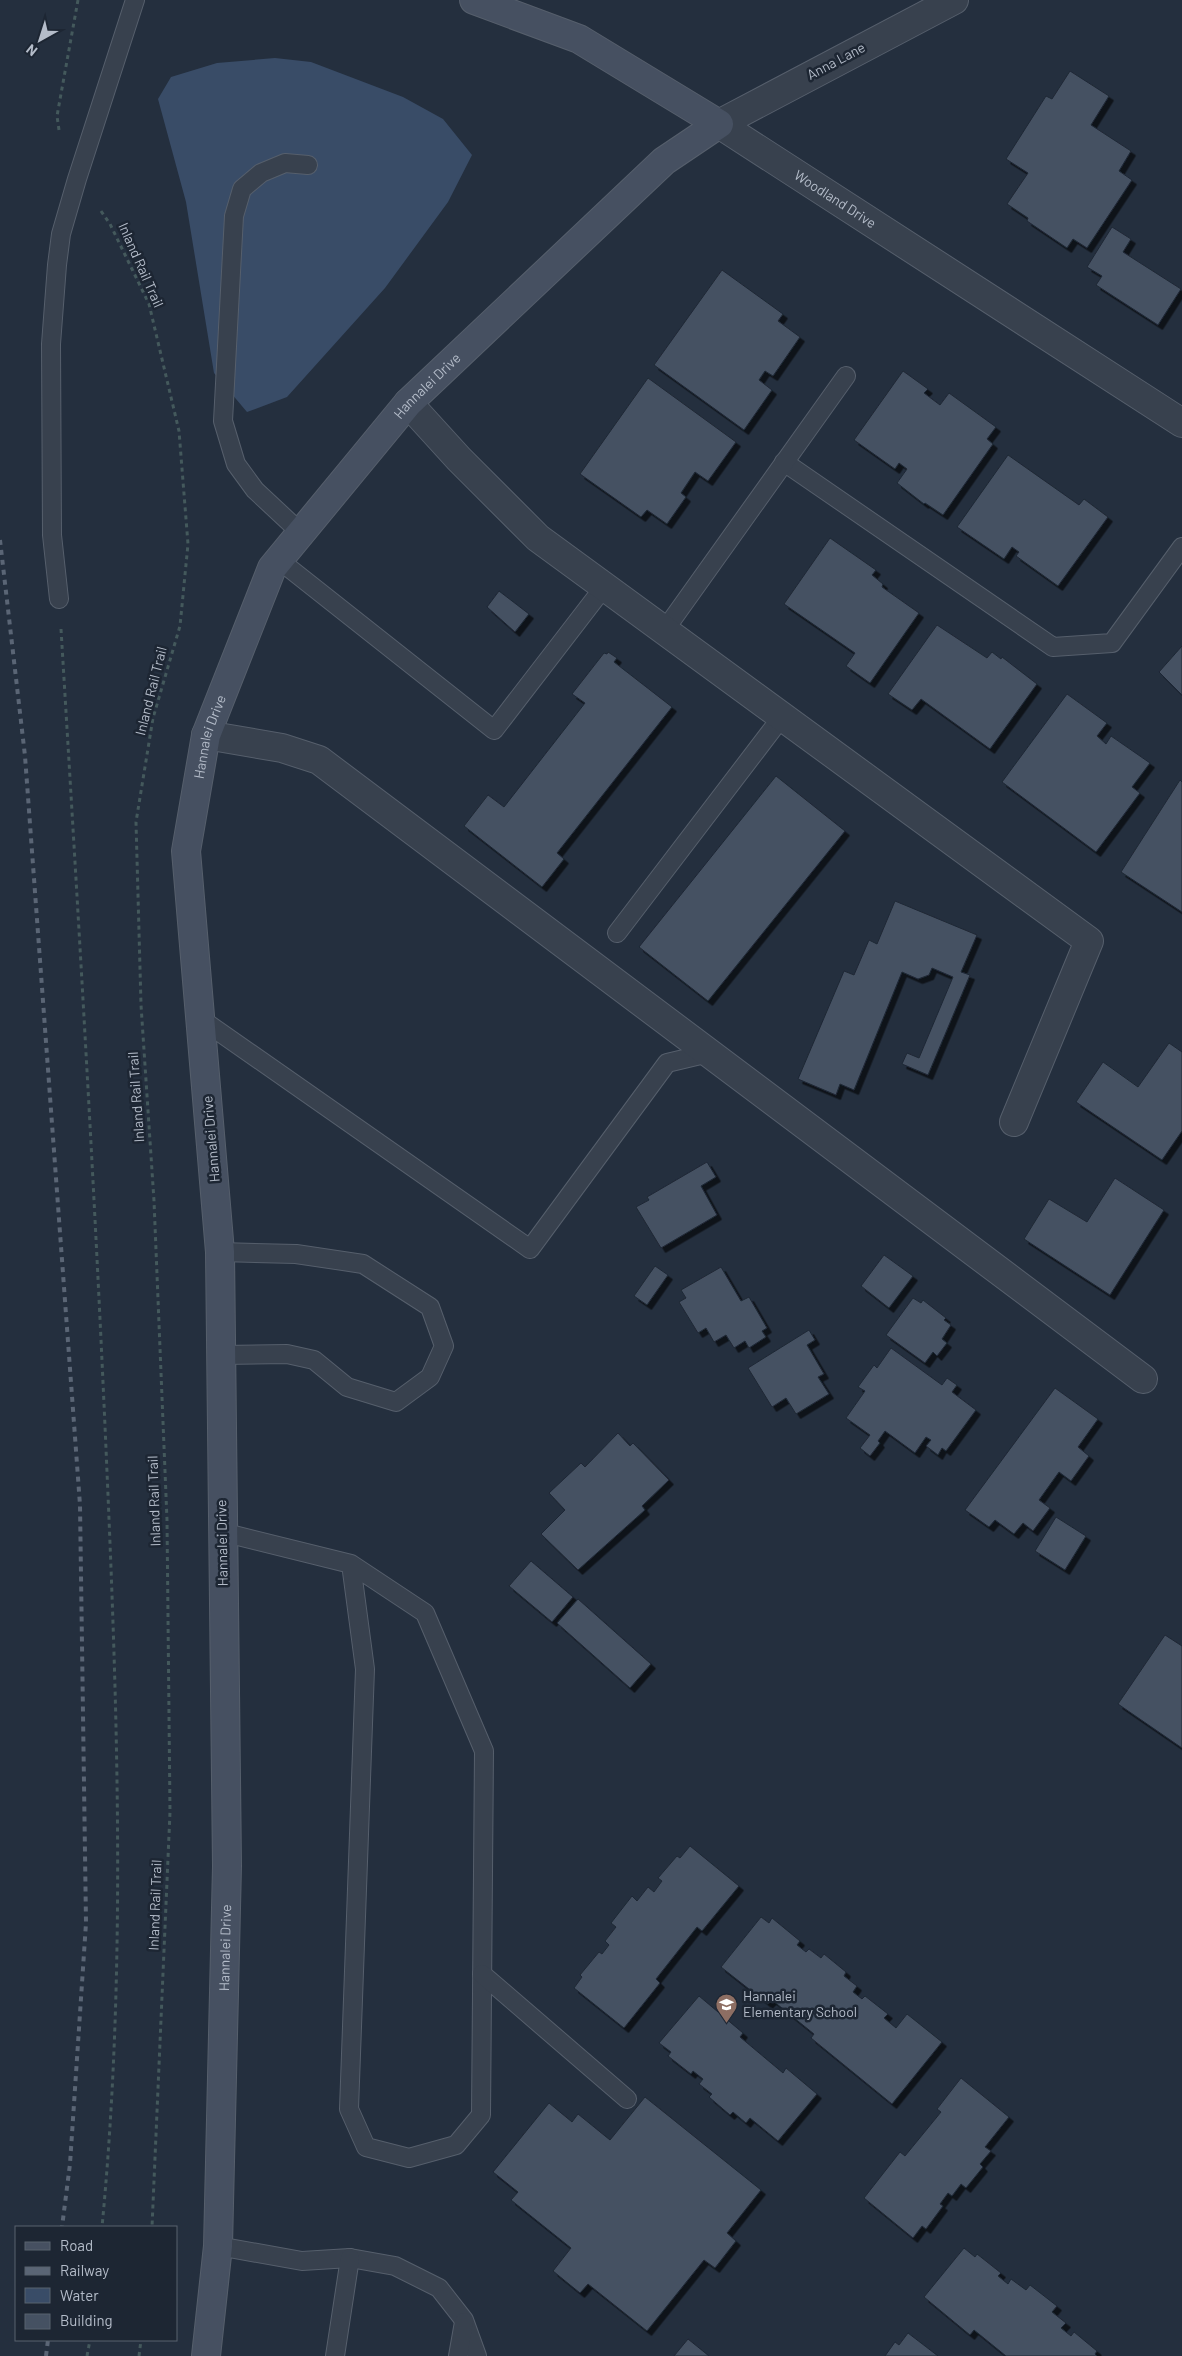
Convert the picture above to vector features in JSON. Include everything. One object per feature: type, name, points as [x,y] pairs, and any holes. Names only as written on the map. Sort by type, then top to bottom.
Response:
[{"type":"street","name":"Woodland Drive","points":[[474,0],[579,39],[719,124],[1182,423]]},
{"type":"street","name":"Anna Lane","points":[[719,124],[954,0]]},
{"type":"street","name":"Hannalei Drive","points":[[206,2356],[218,2246],[227,1866],[220,1252],[186,851],[206,735],[272,568],[408,403],[664,161],[719,124]]},
{"type":"street","points":[[408,403],[459,459],[538,538],[781,718],[1089,941],[1014,1122]]},
{"type":"street","points":[[206,735],[282,748],[319,760],[1143,1379]]},
{"type":"lane","points":[[59,598],[52,535],[51,344],[61,234],[135,0]]},
{"type":"lane","points":[[301,532],[255,490],[236,464],[223,421],[234,216],[242,189],[261,173],[285,163],[308,165]]},
{"type":"lane","points":[[664,631],[846,376]]},
{"type":"lane","points":[[784,462],[1053,648],[1112,643],[1182,547]]},
{"type":"lane","points":[[279,560],[494,730],[604,587]]},
{"type":"lane","points":[[617,933],[781,718]]},
{"type":"lane","points":[[201,1019],[530,1250],[667,1063],[710,1053]]},
{"type":"lane","points":[[220,1252],[296,1254],[363,1264],[430,1307],[444,1346],[430,1377],[396,1402],[347,1388],[314,1360],[287,1354],[222,1355]]},
{"type":"lane","points":[[222,1532],[351,1564],[425,1613],[484,1751],[481,2115],[456,2146],[408,2158],[366,2147],[349,2109],[364,1669],[351,1564]]},
{"type":"lane","points":[[482,1974],[627,2099]]},
{"type":"lane","points":[[218,2246],[302,2261],[350,2258],[395,2266],[439,2288],[464,2320],[477,2356]]},
{"type":"lane","points":[[335,2356],[350,2258]]},
{"type":"lane","points":[[458,2356],[464,2320]]},
{"type":"path","name":"Inland Rail Trail","points":[[78,0],[57,116],[64,162],[110,224],[149,304],[179,431],[188,544],[180,626],[153,718],[136,822],[141,1005],[154,1201],[167,1520],[170,1812],[152,2226]]},
{"type":"path","points":[[59,598],[98,1241],[115,1659],[117,1971],[109,2154],[102,2226]]},
{"type":"path","points":[[88,2356],[90,2341]]},
{"type":"path","points":[[138,2356],[141,2341]]},
{"type":"water","points":[[275,58],[311,62],[403,97],[443,119],[472,155],[448,202],[385,288],[287,397],[247,412],[214,373],[186,202],[158,99],[171,77],[217,63]]},
{"type":"building","points":[[1070,71],[1109,96],[1091,125],[1131,151],[1119,171],[1132,180],[1087,248],[1073,239],[1067,248],[1027,221],[1028,218],[1007,204],[1028,173],[1006,159],[1046,96],[1052,99]]},
{"type":"building","points":[[1112,227],[1131,239],[1123,252],[1181,289],[1158,325],[1096,285],[1102,276],[1087,267]]},
{"type":"building","points":[[722,270],[783,314],[778,321],[800,337],[773,376],[765,371],[759,380],[772,390],[744,430],[654,365]]},
{"type":"building","points":[[903,371],[928,389],[924,393],[940,405],[949,393],[996,427],[987,439],[993,444],[943,515],[924,504],[897,483],[907,469],[899,463],[895,469],[854,440]]},
{"type":"building","points":[[648,378],[736,442],[708,481],[695,472],[681,493],[686,497],[667,524],[647,510],[641,517],[580,474]]},
{"type":"building","points":[[1008,455],[1079,505],[1084,499],[1108,517],[1058,586],[1016,556],[1019,552],[1012,547],[1004,559],[957,527]]},
{"type":"building","points":[[830,538],[876,570],[872,575],[883,584],[882,587],[919,613],[870,683],[846,666],[855,653],[784,604]]},
{"type":"building","points":[[499,591],[529,614],[515,632],[487,607]]},
{"type":"building","points":[[937,625],[987,658],[992,652],[1001,659],[1002,657],[1037,684],[990,749],[921,699],[912,710],[888,694]]},
{"type":"building","points":[[1182,646],[1182,695],[1159,672]]},
{"type":"building","points":[[608,652],[617,658],[614,662],[672,707],[557,853],[564,859],[542,887],[464,826],[488,795],[504,807],[585,703],[572,694],[604,653],[607,654]]},
{"type":"building","points":[[1067,694],[1107,723],[1097,736],[1106,744],[1111,736],[1150,763],[1132,787],[1140,793],[1096,852],[1002,782]]},
{"type":"building","points":[[776,776],[845,831],[708,1001],[639,947]]},
{"type":"building","points":[[1180,780],[1182,782],[1182,912],[1121,872]]},
{"type":"building","points":[[895,901],[977,935],[961,972],[970,975],[928,1075],[902,1064],[907,1053],[919,1058],[953,977],[932,968],[929,975],[918,979],[902,972],[854,1090],[840,1084],[836,1095],[798,1079],[844,971],[854,975],[869,940],[877,944]]},
{"type":"building","points":[[1169,1043],[1182,1052],[1182,1131],[1162,1160],[1076,1102],[1103,1062],[1138,1087]]},
{"type":"building","points":[[707,1162],[716,1177],[701,1186],[717,1215],[661,1248],[636,1207],[649,1200],[647,1197]]},
{"type":"building","points":[[1115,1178],[1164,1210],[1110,1295],[1024,1239],[1049,1199],[1087,1222]]},
{"type":"building","points":[[884,1255],[913,1276],[889,1308],[861,1286]]},
{"type":"building","points":[[655,1266],[668,1275],[647,1305],[634,1296]]},
{"type":"building","points":[[721,1267],[741,1301],[749,1297],[767,1328],[762,1331],[766,1337],[749,1348],[745,1341],[734,1348],[726,1335],[714,1342],[706,1328],[698,1333],[679,1302],[686,1298],[681,1290]]},
{"type":"building","points":[[913,1298],[921,1303],[923,1300],[946,1318],[944,1320],[951,1325],[942,1339],[947,1343],[937,1356],[933,1352],[925,1363],[886,1335]]},
{"type":"building","points":[[809,1330],[815,1340],[807,1345],[824,1374],[818,1377],[829,1394],[796,1414],[786,1398],[772,1407],[748,1368]]},
{"type":"building","points":[[891,1348],[942,1385],[947,1378],[957,1385],[952,1392],[976,1410],[946,1451],[942,1448],[938,1455],[926,1446],[931,1440],[926,1437],[915,1453],[885,1431],[878,1441],[880,1443],[870,1456],[860,1448],[870,1435],[846,1418],[865,1391],[858,1387],[874,1365],[877,1368]]},
{"type":"building","points":[[1055,1388],[1098,1419],[1078,1447],[1089,1456],[1071,1481],[1059,1472],[1039,1500],[1050,1508],[1033,1531],[1023,1523],[1014,1534],[995,1520],[989,1527],[965,1510]]},
{"type":"building","points":[[618,1433],[630,1446],[633,1443],[669,1480],[642,1506],[645,1510],[578,1570],[541,1534],[565,1510],[549,1493],[581,1463],[585,1467]]},
{"type":"building","points":[[1056,1517],[1086,1536],[1065,1570],[1035,1551]]},
{"type":"building","points":[[531,1561],[573,1597],[552,1622],[509,1586]]},
{"type":"building","points":[[578,1599],[651,1664],[630,1688],[557,1623]]},
{"type":"building","points":[[1165,1635],[1182,1646],[1182,1748],[1118,1704]]},
{"type":"building","points":[[690,1846],[739,1886],[702,1931],[697,1927],[656,1979],[660,1983],[624,2028],[574,1988],[582,1977],[580,1975],[599,1952],[602,1954],[609,1945],[605,1941],[616,1927],[611,1923],[632,1896],[637,1901],[648,1887],[654,1892],[662,1881],[658,1878],[677,1856],[680,1858]]},
{"type":"building","points":[[761,1917],[769,1923],[772,1918],[800,1941],[797,1945],[806,1952],[809,1949],[821,1958],[824,1954],[846,1972],[844,1976],[857,1986],[853,1992],[862,1999],[865,1996],[888,2014],[884,2018],[896,2028],[907,2014],[942,2042],[892,2104],[811,2038],[814,2034],[772,2000],[768,2004],[721,1967]]},
{"type":"building","points":[[699,1996],[743,2033],[740,2037],[783,2073],[786,2068],[817,2094],[778,2141],[750,2118],[746,2123],[733,2112],[730,2115],[709,2097],[712,2094],[699,2084],[703,2079],[693,2071],[691,2074],[668,2056],[671,2052],[659,2043]]},
{"type":"building","points":[[961,2078],[1009,2117],[985,2147],[991,2151],[980,2164],[983,2167],[966,2188],[961,2184],[952,2196],[948,2193],[940,2204],[943,2206],[926,2229],[922,2226],[913,2238],[864,2198],[900,2152],[905,2156],[941,2112],[937,2109]]},
{"type":"building","points":[[645,2097],[761,2190],[727,2233],[736,2241],[715,2268],[704,2260],[647,2331],[588,2284],[580,2293],[553,2271],[571,2248],[511,2200],[518,2192],[493,2172],[549,2103],[572,2122],[578,2114],[610,2140]]},
{"type":"building","points":[[964,2248],[975,2257],[977,2254],[1001,2273],[998,2276],[1008,2284],[1011,2279],[1026,2290],[1030,2285],[1057,2306],[1052,2312],[1066,2323],[1061,2328],[1071,2336],[1074,2332],[1097,2351],[1095,2354],[1097,2356],[1006,2356],[974,2330],[970,2335],[924,2297]]},
{"type":"building","points":[[908,2333],[938,2356],[885,2356],[895,2342],[899,2345]]},
{"type":"building","points":[[688,2339],[709,2356],[674,2356]]},
{"type":"railway","points":[[0,540],[25,756],[80,1505],[86,1923],[70,2164],[62,2226]]},
{"type":"railway","points":[[46,2356],[48,2341]]},
{"type":"place","name":"Hannalei Elementary School","points":[[727,2023]]}]
